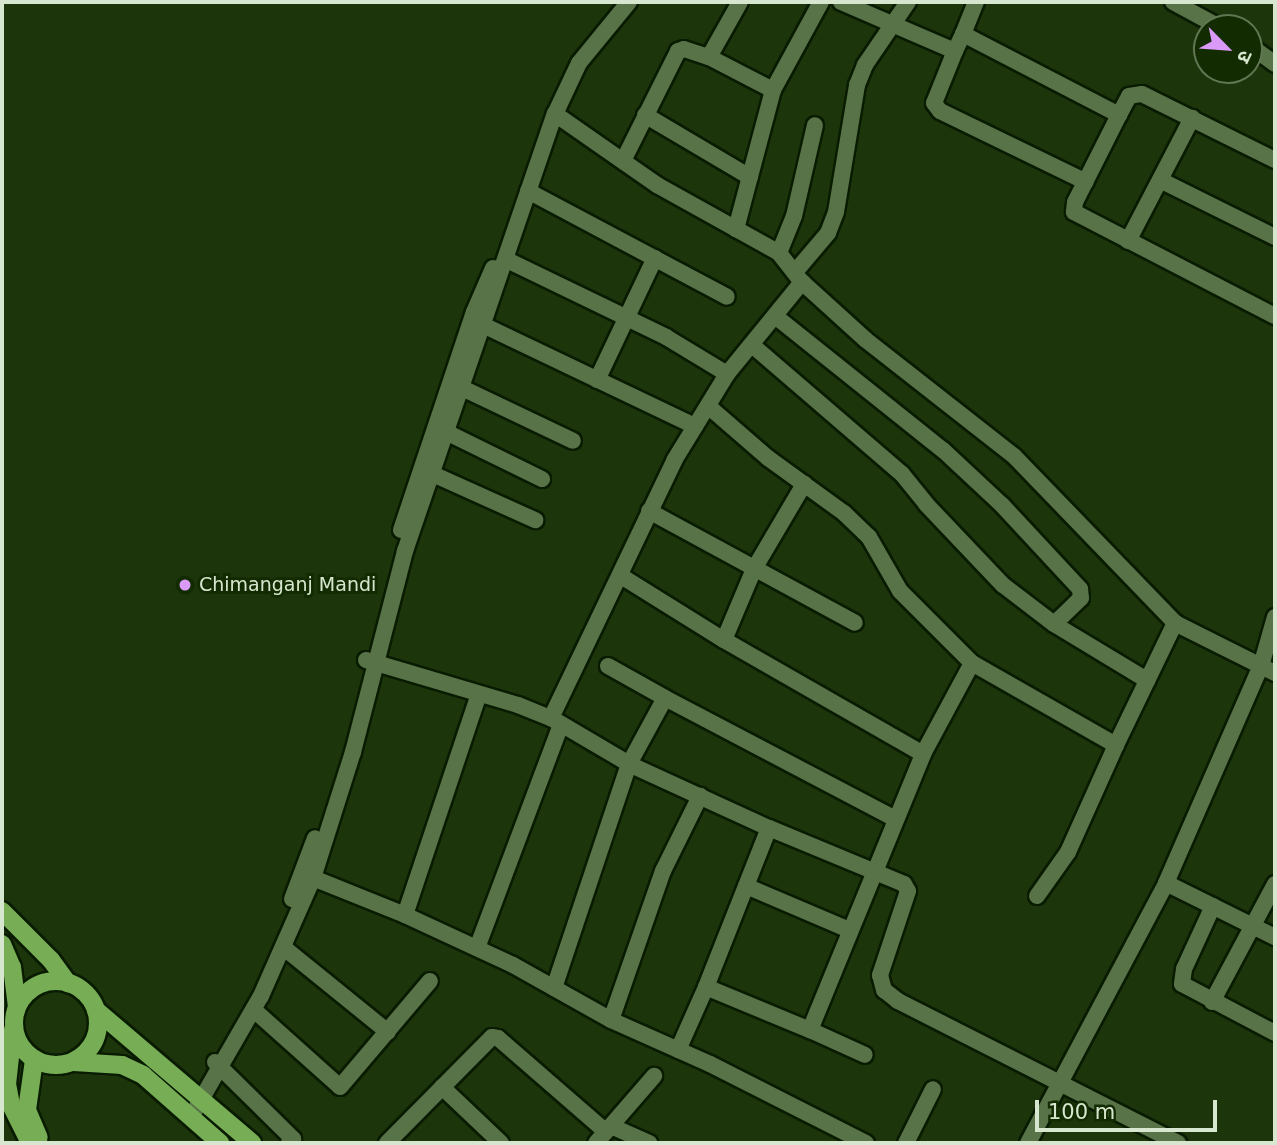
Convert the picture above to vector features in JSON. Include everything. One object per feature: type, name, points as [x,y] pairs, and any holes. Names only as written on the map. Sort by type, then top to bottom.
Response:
[{"type":"main road","points":[[2,911],[51,960],[68,983],[86,993],[96,1010],[252,1143]]},
{"type":"main road","points":[[2,944],[12,967],[17,1006],[7,1084],[11,1105],[30,1143]]},
{"type":"main road","points":[[17,1006],[30,990],[48,982],[68,983]]},
{"type":"main road","points":[[74,1062],[89,1049],[98,1031],[96,1010]]},
{"type":"main road","points":[[14,1027],[20,1046],[34,1060],[54,1066],[74,1062],[122,1065],[143,1075],[220,1143]]},
{"type":"main road","points":[[34,1060],[27,1110],[42,1143]]},
{"type":"street","points":[[427,472],[446,432],[555,114],[579,63],[629,2]]},
{"type":"street","points":[[709,57],[740,2]]},
{"type":"street","points":[[736,229],[773,90],[821,2]]},
{"type":"street","points":[[841,2],[955,51]]},
{"type":"street","points":[[477,948],[556,721],[649,511],[727,374],[775,316],[828,233],[836,212],[857,85],[865,65],[890,24],[908,2]]},
{"type":"street","points":[[976,2],[934,103],[940,111],[1086,182]]},
{"type":"street","points":[[1173,2],[1196,14]]},
{"type":"street","points":[[963,34],[1119,115]]},
{"type":"street","points":[[623,161],[678,51],[684,49],[709,57],[773,90]]},
{"type":"street","points":[[1275,160],[1136,93],[1129,96],[1119,115],[1074,212],[1275,316]]},
{"type":"street","points":[[555,114],[657,185],[779,253],[798,277],[866,340],[1014,456],[1175,623],[1268,670]]},
{"type":"street","points":[[645,116],[750,177]]},
{"type":"street","points":[[1128,241],[1192,118]]},
{"type":"street","points":[[779,253],[794,216],[815,125]]},
{"type":"street","points":[[1160,180],[1275,237]]},
{"type":"street","points":[[528,191],[727,297]]},
{"type":"street","points":[[218,1065],[297,889],[326,809],[474,313],[499,253],[514,229]]},
{"type":"street","points":[[597,380],[655,258]]},
{"type":"street","points":[[507,260],[666,337],[727,374]]},
{"type":"street","points":[[775,316],[943,450],[1002,505],[1080,589],[1081,598],[1054,624]]},
{"type":"street","points":[[482,325],[695,426]]},
{"type":"street","points":[[752,345],[871,445],[1003,585],[1054,624],[1104,657],[1147,680]]},
{"type":"street","points":[[460,387],[573,441]]},
{"type":"street","points":[[708,406],[804,484],[845,513],[869,537],[900,591],[972,663],[1116,745]]},
{"type":"street","points":[[446,432],[542,479]]},
{"type":"street","points":[[427,472],[535,520]]},
{"type":"street","points":[[724,640],[754,569],[804,484]]},
{"type":"street","points":[[649,511],[855,623]]},
{"type":"street","points":[[621,576],[724,640],[923,754]]},
{"type":"street","points":[[1028,1143],[1166,883],[1268,670],[1275,617]]},
{"type":"street","points":[[1037,896],[1068,852],[1175,623]]},
{"type":"street","points":[[371,662],[479,694],[556,721],[629,764],[769,828],[904,884],[908,891],[880,975],[884,989],[898,1002],[1178,1143]]},
{"type":"street","points":[[188,1115],[254,1010],[313,878],[353,752],[371,662]]},
{"type":"street","points":[[810,1030],[873,870],[923,754],[972,663]]},
{"type":"street","points":[[608,666],[895,819]]},
{"type":"street","points":[[405,915],[479,694]]},
{"type":"street","points":[[554,988],[629,764],[665,698]]},
{"type":"street","points":[[611,1020],[663,871],[700,796]]},
{"type":"street","points":[[678,1050],[769,828]]},
{"type":"street","points":[[313,878],[477,948],[611,1020],[866,1143]]},
{"type":"street","points":[[1166,883],[1275,937]]},
{"type":"street","points":[[1212,1002],[1275,884]]},
{"type":"street","points":[[746,886],[849,930]]},
{"type":"street","points":[[1213,906],[1182,976],[1182,984],[1275,1033]]},
{"type":"street","points":[[283,947],[388,1032]]},
{"type":"street","points":[[254,1010],[340,1087],[430,981]]},
{"type":"street","points":[[706,986],[866,1055]]},
{"type":"street","points":[[390,1142],[487,1040],[498,1038],[604,1134],[649,1143]]},
{"type":"street","points":[[218,1065],[293,1139],[289,1143]]},
{"type":"street","points":[[604,1134],[654,1076]]},
{"type":"street","points":[[442,1087],[501,1143]]},
{"type":"street","points":[[906,1143],[933,1089]]},
{"type":"place","name":"Chimanganj Mandi","points":[[185,585]]}]
